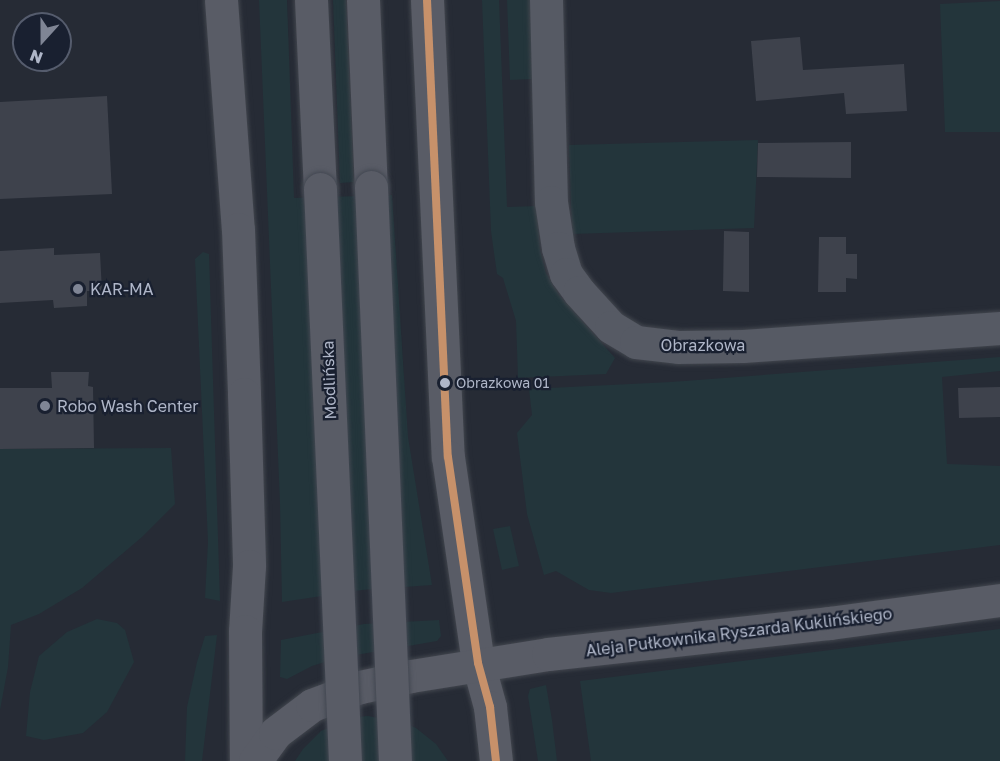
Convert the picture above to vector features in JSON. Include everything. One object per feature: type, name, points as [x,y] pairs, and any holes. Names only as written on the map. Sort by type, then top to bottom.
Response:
[{"type":"main road","points":[[221,0],[238,229],[244,394],[249,566],[245,631],[246,761]]},
{"type":"main road","name":"Modlińska","points":[[311,0],[345,761]]},
{"type":"main road","points":[[363,0],[395,761]]},
{"type":"main road","points":[[427,0],[447,446],[478,663],[490,707],[496,761]]},
{"type":"main road","name":"Aleja Pułkownika Ryszarda Kuklińskiego","points":[[255,761],[275,733],[312,705],[360,687],[478,663],[1000,600]]},
{"type":"street","name":"Obrazkowa","points":[[546,0],[551,202],[558,248],[566,274],[611,327],[636,342],[678,347],[743,346],[1000,328]]},
{"type":"shaded area","points":[[259,0],[287,0],[294,198],[392,195],[408,437],[432,585],[362,590],[282,602]]},
{"type":"shaded area","points":[[333,0],[346,0],[354,182],[340,183]]},
{"type":"shaded area","points":[[482,0],[499,0],[507,207],[537,206],[540,250],[546,273],[559,295],[615,358],[606,374],[518,378],[516,321],[503,278],[497,274],[491,231]]},
{"type":"shaded area","points":[[507,0],[530,0],[533,79],[510,80]]},
{"type":"shaded area","points":[[1000,1],[1000,132],[945,132],[940,4]]},
{"type":"shaded area","points":[[758,140],[754,228],[572,234],[569,145]]},
{"type":"shaded area","points":[[203,252],[209,254],[220,601],[205,598],[208,542],[195,259]]},
{"type":"shaded area","points":[[1000,357],[1000,371],[942,377],[947,464],[1000,466],[1000,545],[611,593],[589,590],[556,571],[544,575],[527,514],[517,433],[532,415],[529,389],[671,382]]},
{"type":"shaded area","points":[[171,448],[175,504],[142,537],[82,588],[39,614],[11,625],[8,667],[0,710],[0,449]]},
{"type":"shaded area","points":[[510,526],[519,566],[502,570],[493,529]]},
{"type":"shaded area","points":[[97,619],[117,623],[125,630],[134,662],[107,712],[83,733],[44,740],[26,736],[30,692],[39,656],[67,632]]},
{"type":"shaded area","points":[[439,620],[441,636],[437,641],[338,658],[312,666],[287,679],[280,677],[281,640],[364,624]]},
{"type":"shaded area","points":[[1000,629],[1000,761],[591,761],[580,681]]},
{"type":"shaded area","points":[[217,635],[202,761],[185,761],[187,707],[197,662],[205,636]]},
{"type":"shaded area","points":[[546,685],[557,761],[538,761],[528,696],[530,689]]},
{"type":"shaded area","points":[[368,716],[405,723],[416,728],[436,744],[448,761],[295,761],[303,749],[321,731],[356,717]]},
{"type":"building","points":[[800,37],[803,70],[904,64],[907,111],[846,114],[844,93],[756,101],[751,41]]},
{"type":"building","points":[[107,96],[112,194],[0,199],[0,102]]},
{"type":"building","points":[[851,142],[851,178],[757,177],[758,143]]},
{"type":"building","points":[[724,231],[749,232],[749,292],[723,291]]},
{"type":"building","points":[[819,237],[846,237],[846,254],[857,254],[857,279],[846,278],[846,292],[818,292]]},
{"type":"building","points":[[54,248],[54,255],[100,253],[102,291],[87,291],[87,306],[54,308],[53,300],[0,303],[0,251]]},
{"type":"building","name":"Robo Wash Center","points":[[51,372],[89,372],[88,386],[93,387],[94,448],[0,449],[0,388],[52,388]]},
{"type":"building","points":[[1000,387],[1000,417],[959,418],[958,388]]},
{"type":"transit line","points":[[427,0],[448,457],[478,663],[490,707],[496,761]]},
{"type":"place","name":"KAR-MA","points":[[78,289]]},
{"type":"place","name":"Obrazkowa 01","points":[[445,383]]},
{"type":"place","name":"Robo Wash Center","points":[[45,406]]}]
